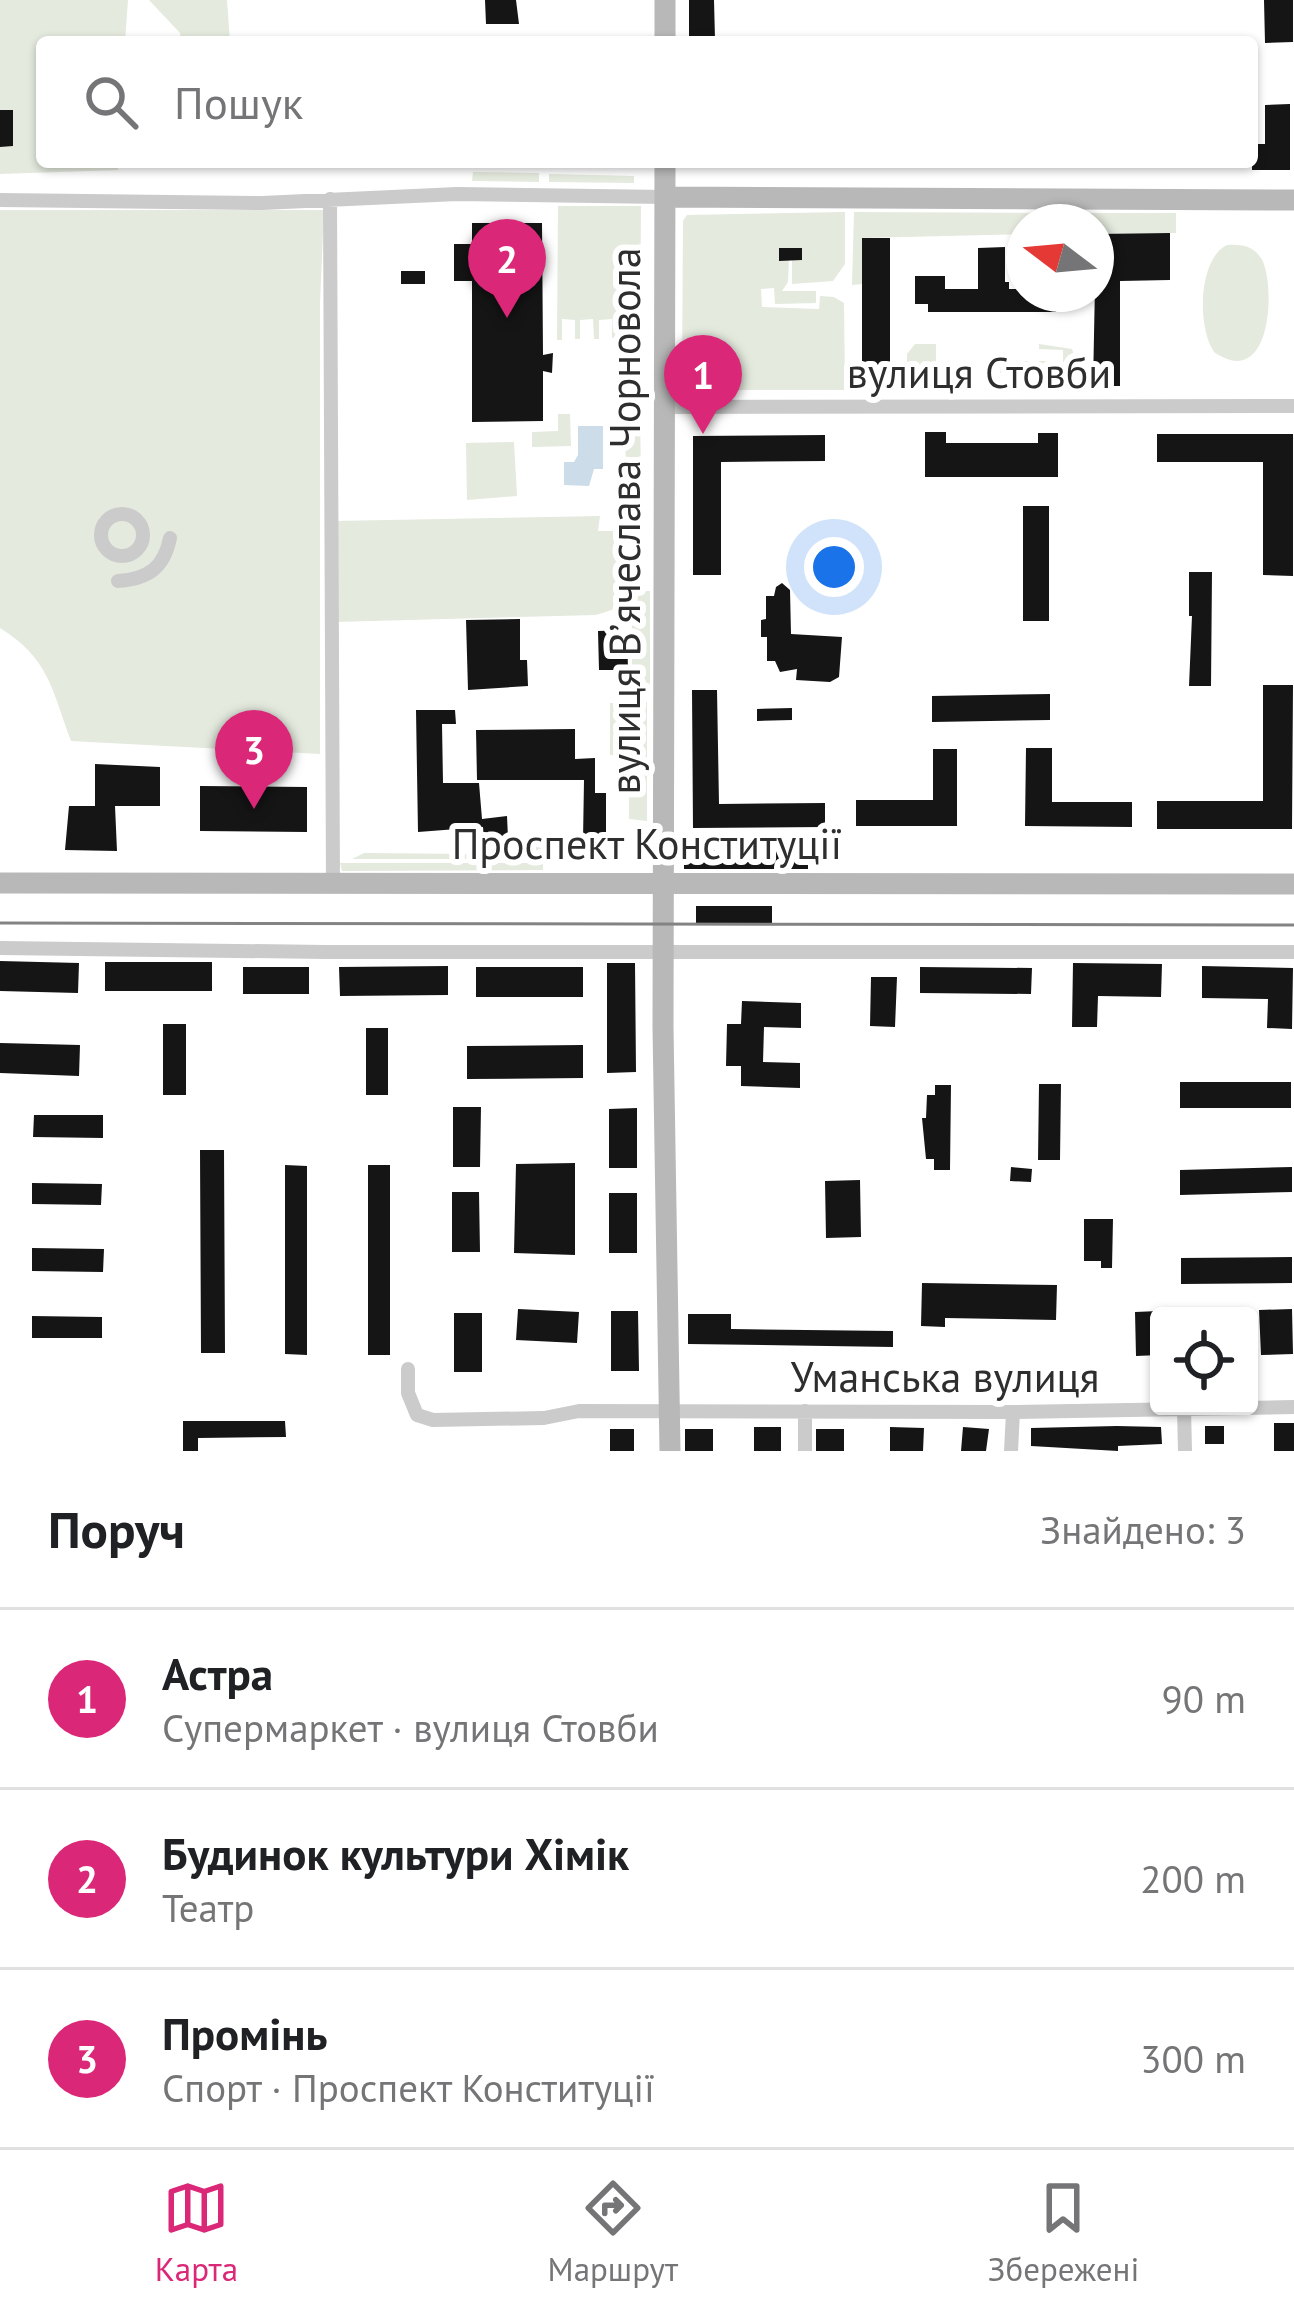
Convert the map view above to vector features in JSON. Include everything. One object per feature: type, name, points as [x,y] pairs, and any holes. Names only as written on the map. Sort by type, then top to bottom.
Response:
[{"type":"street","points":[[665,0],[665,36]]},
{"type":"street","name":"вулиця Вʼячеслава Чорновола","points":[[664,951],[665,168]]},
{"type":"street","points":[[0,200],[262,203],[457,194],[1294,200]]},
{"type":"street","points":[[330,200],[333,885]]},
{"type":"street","name":"вулиця Стовби","points":[[665,407],[1294,406]]},
{"type":"street","points":[[118,580],[152,573],[166,556],[170,538]]},
{"type":"street","name":"Проспект Конституції","points":[[0,883],[1294,884]]},
{"type":"street","points":[[0,948],[1294,952]]},
{"type":"street","points":[[664,951],[670,1451]]},
{"type":"street","name":"Уманська вулиця","points":[[408,1369],[412,1407],[417,1415],[433,1420],[544,1418],[579,1411],[1150,1409]]},
{"type":"street","name":"Уманська вулиця","points":[[1258,1407],[1294,1407]]},
{"type":"street","points":[[805,1451],[806,1411]]},
{"type":"street","points":[[1011,1451],[1013,1412]]},
{"type":"street","points":[[1184,1415],[1185,1451]]},
{"type":"shaded area","points":[[0,0],[128,0],[125,36],[36,36],[36,168],[118,170],[0,174]]},
{"type":"shaded area","points":[[149,0],[227,0],[230,36],[180,33]]},
{"type":"shaded area","points":[[473,172],[539,173],[539,182],[472,181]]},
{"type":"shaded area","points":[[549,174],[634,176],[634,183],[549,182]]},
{"type":"shaded area","points":[[558,206],[641,206],[640,327],[635,340],[612,338],[612,319],[599,320],[599,339],[594,339],[593,319],[580,320],[580,339],[575,339],[575,320],[562,319],[562,340],[557,340]]},
{"type":"shaded area","points":[[0,210],[324,210],[320,754],[71,741],[39,663],[0,628]]},
{"type":"shaded area","points":[[845,212],[845,264],[833,281],[792,284],[792,260],[802,248],[779,249],[779,260],[789,260],[788,282],[782,291],[816,291],[816,303],[775,304],[774,288],[761,289],[762,307],[819,309],[820,296],[844,303],[845,390],[687,390],[682,380],[683,221],[687,215]]},
{"type":"shaded area","points":[[854,212],[1006,213],[1006,234],[862,238],[862,284],[852,285]]},
{"type":"shaded area","points":[[1114,213],[1176,213],[1176,233],[1114,234]]},
{"type":"shaded area","points":[[1227,245],[1258,254],[1268,288],[1259,346],[1248,358],[1234,361],[1214,352],[1203,311],[1210,264]]},
{"type":"shaded area","points":[[915,344],[936,344],[936,373],[907,373],[907,354]]},
{"type":"shaded area","points":[[1039,344],[1072,349],[1075,390],[1055,390],[1055,385],[1063,385],[1063,350],[1039,349]]},
{"type":"shaded area","points":[[1000,361],[1056,361],[1056,374],[1000,373]]},
{"type":"shaded area","points":[[558,414],[570,414],[571,446],[532,447],[532,432],[558,431]]},
{"type":"shaded area","points":[[625,416],[640,416],[641,477],[626,477]]},
{"type":"shaded area","points":[[514,442],[517,496],[467,500],[466,443]]},
{"type":"shaded area","points":[[600,516],[598,531],[625,531],[624,606],[596,615],[334,622],[334,521]]},
{"type":"shaded area","points":[[632,591],[650,591],[650,690],[632,689]]},
{"type":"shaded area","points":[[629,702],[647,702],[647,821],[629,819]]},
{"type":"shaded area","points":[[610,703],[621,703],[621,755],[610,755]]},
{"type":"shaded area","points":[[585,840],[585,858],[564,858],[563,851],[548,851],[544,859],[352,859],[364,853],[471,854]]},
{"type":"shaded area","points":[[340,863],[543,863],[543,870],[342,871]]},
{"type":"water","points":[[578,426],[603,426],[603,469],[594,469],[589,486],[564,485],[564,462],[574,462],[578,455]]},
{"type":"building","points":[[485,0],[516,0],[519,24],[486,24]]},
{"type":"building","points":[[689,0],[714,0],[715,36],[689,36]]},
{"type":"building","points":[[1264,0],[1293,0],[1293,42],[1265,43]]},
{"type":"building","points":[[1290,104],[1290,170],[1252,170],[1258,168],[1258,144],[1265,144],[1265,105]]},
{"type":"building","points":[[0,110],[13,110],[13,146],[0,147]]},
{"type":"building","points":[[472,223],[542,223],[543,355],[553,353],[552,373],[543,371],[543,421],[472,422],[472,281],[454,281],[454,244],[472,244]]},
{"type":"building","points":[[1170,233],[1170,280],[1120,281],[1120,386],[1093,386],[1094,312],[1114,312],[1114,234]]},
{"type":"building","points":[[862,238],[890,238],[890,386],[862,386]]},
{"type":"building","points":[[1005,247],[1006,312],[928,312],[928,304],[915,304],[915,276],[945,276],[945,289],[978,289],[978,248]]},
{"type":"building","points":[[779,248],[802,248],[802,260],[779,261]]},
{"type":"building","points":[[401,271],[425,271],[425,284],[401,284]]},
{"type":"building","points":[[925,432],[946,432],[946,443],[1038,443],[1038,433],[1058,433],[1058,477],[925,477]]},
{"type":"building","points":[[1157,434],[1293,434],[1293,576],[1263,575],[1263,462],[1157,462]]},
{"type":"building","points":[[825,435],[825,461],[721,462],[721,575],[693,575],[693,436]]},
{"type":"building","points":[[1023,506],[1049,506],[1049,621],[1023,621]]},
{"type":"building","points":[[1189,572],[1212,572],[1211,686],[1189,686]]},
{"type":"building","points":[[782,583],[790,590],[791,634],[842,637],[839,677],[830,682],[796,680],[797,669],[780,672],[775,661],[767,661],[761,620],[766,619],[766,596],[774,596]]},
{"type":"building","points":[[520,619],[520,660],[527,660],[528,686],[468,690],[466,620]]},
{"type":"building","points":[[627,630],[628,670],[599,670],[598,631]]},
{"type":"building","points":[[1263,685],[1293,685],[1292,829],[1157,829],[1157,801],[1263,801]]},
{"type":"building","points":[[692,690],[717,690],[719,804],[825,803],[825,827],[693,828]]},
{"type":"building","points":[[1050,694],[1050,720],[932,722],[932,696]]},
{"type":"building","points":[[792,708],[792,720],[757,721],[757,709]]},
{"type":"building","points":[[416,710],[455,710],[456,724],[442,724],[443,783],[479,783],[482,819],[507,816],[508,838],[484,840],[483,827],[418,832]]},
{"type":"building","points":[[575,729],[575,759],[595,758],[595,793],[606,793],[606,839],[583,840],[584,780],[477,780],[476,730]]},
{"type":"building","points":[[1026,748],[1052,748],[1052,802],[1132,802],[1132,827],[1025,826]]},
{"type":"building","points":[[933,749],[957,749],[957,826],[856,826],[856,800],[933,800]]},
{"type":"building","points":[[95,764],[160,767],[160,806],[115,806],[117,851],[65,850],[69,806],[95,806]]},
{"type":"building","points":[[200,786],[307,787],[307,832],[200,831]]},
{"type":"building","points":[[808,849],[808,869],[684,869],[684,851]]},
{"type":"building","points":[[696,906],[772,906],[772,923],[696,923]]},
{"type":"building","points":[[0,961],[79,963],[78,993],[0,991]]},
{"type":"building","points":[[105,962],[212,962],[212,991],[105,991]]},
{"type":"building","points":[[607,963],[635,963],[636,1072],[607,1073]]},
{"type":"building","points":[[1073,963],[1162,964],[1161,997],[1098,996],[1097,1027],[1072,1027]]},
{"type":"building","points":[[448,966],[448,995],[340,996],[339,967]]},
{"type":"building","points":[[1202,966],[1293,968],[1292,1029],[1267,1028],[1268,999],[1202,998]]},
{"type":"building","points":[[243,967],[309,967],[309,994],[243,994]]},
{"type":"building","points":[[476,967],[583,967],[583,997],[476,997]]},
{"type":"building","points":[[920,967],[1032,968],[1031,994],[920,993]]},
{"type":"building","points":[[871,977],[897,977],[895,1027],[870,1026]]},
{"type":"building","points":[[742,1001],[801,1003],[801,1028],[764,1027],[763,1062],[800,1063],[800,1088],[741,1086],[741,1066],[726,1066],[727,1024],[741,1024]]},
{"type":"building","points":[[163,1024],[186,1024],[186,1095],[163,1095]]},
{"type":"building","points":[[366,1028],[388,1028],[388,1095],[366,1095]]},
{"type":"building","points":[[0,1043],[80,1045],[79,1076],[0,1073]]},
{"type":"building","points":[[583,1045],[583,1078],[467,1079],[467,1046]]},
{"type":"building","points":[[1180,1082],[1291,1082],[1291,1108],[1180,1108]]},
{"type":"building","points":[[1039,1084],[1061,1084],[1060,1160],[1038,1160]]},
{"type":"building","points":[[935,1085],[951,1085],[950,1170],[934,1170],[934,1159],[926,1159],[922,1118],[926,1118],[927,1095],[935,1095]]},
{"type":"building","points":[[453,1107],[481,1107],[480,1167],[453,1167]]},
{"type":"building","points":[[637,1108],[637,1168],[609,1168],[609,1109]]},
{"type":"building","points":[[34,1115],[103,1115],[103,1138],[33,1137]]},
{"type":"building","points":[[200,1150],[224,1150],[225,1353],[201,1353]]},
{"type":"building","points":[[575,1163],[575,1255],[514,1253],[516,1164]]},
{"type":"building","points":[[285,1165],[307,1166],[307,1355],[285,1354]]},
{"type":"building","points":[[368,1165],[390,1165],[390,1355],[368,1355]]},
{"type":"building","points":[[1011,1167],[1032,1169],[1031,1182],[1010,1181]]},
{"type":"building","points":[[1292,1167],[1292,1192],[1180,1195],[1180,1170]]},
{"type":"building","points":[[860,1180],[861,1237],[826,1238],[825,1181]]},
{"type":"building","points":[[32,1183],[102,1184],[101,1205],[32,1204]]},
{"type":"building","points":[[452,1192],[479,1192],[480,1252],[452,1252]]},
{"type":"building","points":[[609,1193],[637,1193],[637,1253],[609,1253]]},
{"type":"building","points":[[1084,1219],[1113,1219],[1112,1268],[1101,1268],[1101,1261],[1084,1261]]},
{"type":"building","points":[[32,1248],[104,1249],[103,1272],[32,1271]]},
{"type":"building","points":[[1292,1257],[1292,1283],[1181,1284],[1181,1258]]},
{"type":"building","points":[[922,1283],[1057,1285],[1056,1320],[945,1318],[945,1327],[921,1326]]},
{"type":"building","points":[[518,1309],[579,1312],[577,1343],[516,1340]]},
{"type":"building","points":[[1292,1309],[1293,1354],[1261,1355],[1259,1310]]},
{"type":"building","points":[[611,1311],[638,1311],[639,1371],[611,1371]]},
{"type":"building","points":[[1150,1311],[1150,1355],[1136,1356],[1135,1312]]},
{"type":"building","points":[[454,1313],[482,1313],[482,1372],[454,1372]]},
{"type":"building","points":[[688,1314],[731,1314],[731,1329],[893,1331],[893,1347],[688,1344]]},
{"type":"building","points":[[32,1316],[102,1317],[102,1338],[32,1338]]},
{"type":"building","points":[[183,1421],[285,1421],[286,1437],[198,1438],[198,1451],[183,1451]]},
{"type":"building","points":[[1274,1423],[1294,1423],[1294,1451],[1274,1451]]},
{"type":"building","points":[[1205,1426],[1224,1426],[1224,1444],[1205,1444]]},
{"type":"building","points":[[754,1427],[781,1427],[781,1451],[754,1451]]},
{"type":"building","points":[[890,1427],[924,1428],[923,1451],[890,1451]]},
{"type":"building","points":[[963,1427],[989,1429],[986,1451],[961,1451]]},
{"type":"building","points":[[1161,1427],[1162,1444],[1118,1446],[1118,1451],[1031,1446],[1031,1428]]},
{"type":"building","points":[[610,1429],[634,1429],[634,1451],[610,1451]]},
{"type":"building","points":[[685,1429],[713,1429],[713,1451],[685,1451]]},
{"type":"building","points":[[816,1429],[844,1429],[844,1451],[816,1451]]},
{"type":"tram line","points":[[0,923],[1294,925]]},
{"type":"place","name":"Будинок культури Хімік","points":[[507,318]]},
{"type":"place","name":"Астра","points":[[703,434]]},
{"type":"place","name":"Промінь","points":[[254,809]]}]
